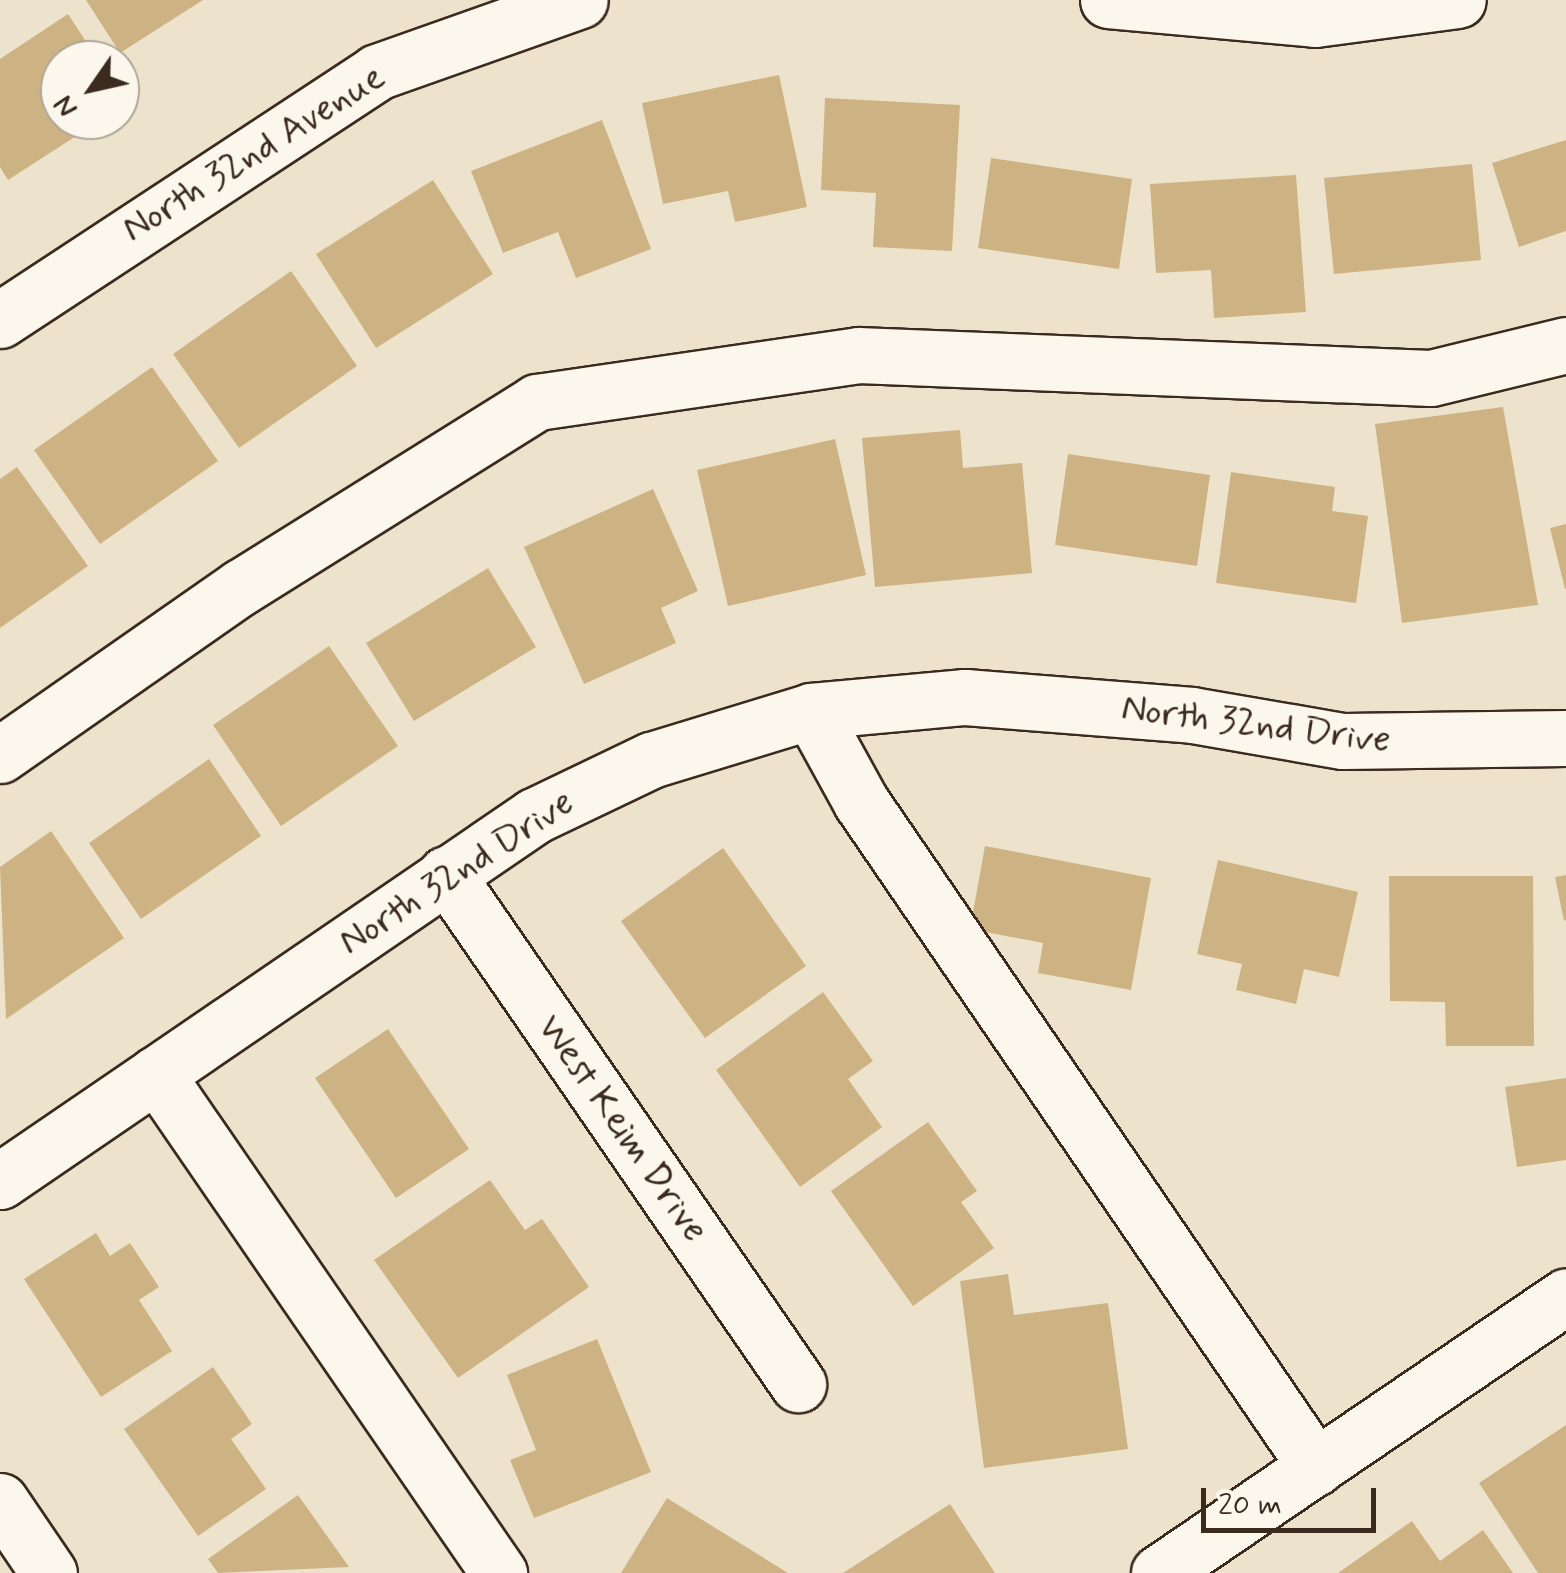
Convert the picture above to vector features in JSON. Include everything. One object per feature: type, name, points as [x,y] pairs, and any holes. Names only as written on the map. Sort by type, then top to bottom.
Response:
[{"type":"street","name":"North 32nd Avenue","points":[[0,320],[377,72],[580,0]]},
{"type":"street","points":[[1108,0],[1315,19],[1458,0]]},
{"type":"street","points":[[0,756],[241,587],[537,402],[858,356],[1431,378],[1566,345]]},
{"type":"street","name":"North 32nd Drive","points":[[0,1181],[534,816],[651,760],[811,712],[965,698],[1192,715],[1342,740],[1566,738]]},
{"type":"street","points":[[811,712],[862,802],[1316,1466]]},
{"type":"street","name":"West Keim Drive","points":[[446,874],[798,1384]]},
{"type":"street","points":[[156,1074],[499,1573]]},
{"type":"street","points":[[1159,1573],[1566,1296]]},
{"type":"street","points":[[0,1501],[49,1573]]},
{"type":"building","points":[[86,0],[203,0],[140,40],[112,40]]},
{"type":"building","points":[[68,14],[85,40],[40,40],[40,140],[70,140],[8,180],[0,167],[0,59]]},
{"type":"building","points":[[779,75],[807,207],[735,222],[728,191],[663,204],[642,103]]},
{"type":"building","points":[[825,98],[960,105],[952,251],[873,247],[876,193],[821,190]]},
{"type":"building","points":[[602,120],[651,249],[576,278],[558,232],[503,253],[471,171]]},
{"type":"building","points":[[1566,140],[1566,231],[1519,247],[1492,163]]},
{"type":"building","points":[[991,158],[1132,179],[1119,269],[978,248]]},
{"type":"building","points":[[1472,164],[1481,260],[1334,274],[1324,178]]},
{"type":"building","points":[[1296,175],[1306,312],[1214,318],[1211,270],[1156,273],[1150,184]]},
{"type":"building","points":[[433,180],[493,274],[376,348],[316,254]]},
{"type":"building","points":[[291,271],[357,366],[239,448],[173,354]]},
{"type":"building","points":[[152,367],[218,461],[100,544],[34,450]]},
{"type":"building","points":[[1503,407],[1538,605],[1402,623],[1375,424]]},
{"type":"building","points":[[960,430],[963,468],[1022,463],[1032,573],[875,587],[862,438]]},
{"type":"building","points":[[835,439],[866,575],[728,606],[697,470]]},
{"type":"building","points":[[1068,454],[1210,475],[1197,566],[1055,545]]},
{"type":"building","points":[[17,467],[88,566],[0,628],[0,479]]},
{"type":"building","points":[[1231,472],[1335,487],[1332,511],[1368,516],[1356,603],[1216,583]]},
{"type":"building","points":[[653,489],[698,591],[661,608],[676,643],[584,684],[524,547]]},
{"type":"building","points":[[1566,524],[1566,589],[1565,589],[1550,528]]},
{"type":"building","points":[[488,568],[536,647],[414,721],[366,643]]},
{"type":"building","points":[[329,646],[398,746],[281,826],[213,725]]},
{"type":"building","points":[[209,759],[261,836],[141,919],[89,843]]},
{"type":"building","points":[[51,831],[124,938],[6,1019],[0,867]]},
{"type":"building","points":[[985,846],[1151,878],[1131,990],[1038,973],[1043,943],[970,929]]},
{"type":"building","points":[[723,848],[806,966],[705,1038],[621,921]]},
{"type":"building","points":[[1218,860],[1358,892],[1339,977],[1304,969],[1296,1004],[1236,990],[1242,964],[1197,954]]},
{"type":"building","points":[[1566,875],[1566,920],[1564,921],[1555,877]]},
{"type":"building","points":[[1389,876],[1533,876],[1534,1046],[1446,1046],[1445,1002],[1390,1001]]},
{"type":"building","points":[[823,992],[873,1061],[848,1079],[882,1127],[800,1187],[716,1070]]},
{"type":"building","points":[[388,1029],[469,1149],[396,1198],[315,1078]]},
{"type":"building","points":[[1566,1078],[1566,1160],[1517,1167],[1505,1087]]},
{"type":"building","points":[[928,1122],[977,1191],[961,1202],[994,1248],[913,1306],[831,1191]]},
{"type":"building","points":[[490,1180],[525,1230],[542,1219],[589,1287],[458,1378],[374,1260]]},
{"type":"building","points":[[96,1233],[110,1256],[130,1243],[159,1287],[139,1300],[172,1351],[101,1397],[24,1279]]},
{"type":"building","points":[[1008,1274],[1014,1315],[1108,1303],[1128,1449],[984,1468],[960,1281]]},
{"type":"building","points":[[597,1339],[651,1472],[534,1518],[510,1460],[536,1450],[507,1375]]},
{"type":"building","points":[[213,1367],[252,1424],[231,1439],[266,1489],[198,1536],[124,1429]]},
{"type":"building","points":[[1566,1425],[1566,1573],[1538,1573],[1479,1483]]},
{"type":"building","points":[[298,1495],[349,1567],[218,1573],[208,1559]]},
{"type":"building","points":[[667,1498],[788,1573],[621,1573]]},
{"type":"building","points":[[950,1504],[995,1573],[843,1573]]},
{"type":"building","points":[[1412,1521],[1440,1561],[1483,1530],[1513,1573],[1338,1573]]}]
